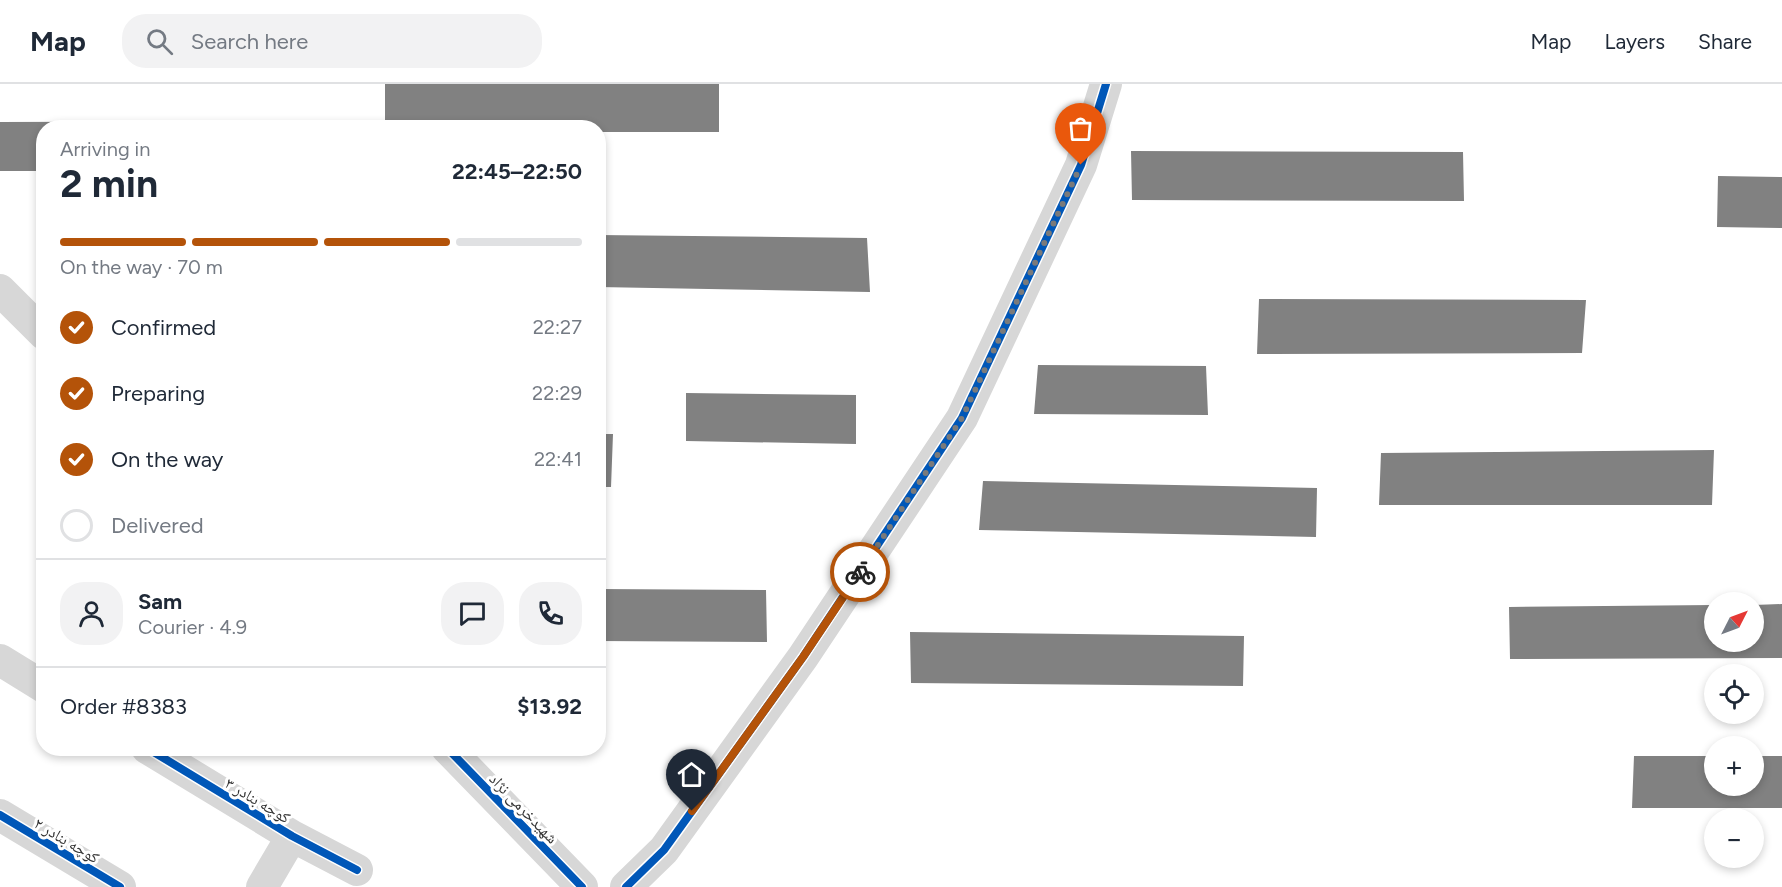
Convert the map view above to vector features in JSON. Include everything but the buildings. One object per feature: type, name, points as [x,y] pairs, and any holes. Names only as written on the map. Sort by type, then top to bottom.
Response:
[{"type":"street","points":[[626,887],[664,850],[803,657],[962,418],[1081,165],[1106,84]]},
{"type":"street","points":[[0,290],[36,326]]},
{"type":"street","points":[[0,660],[36,682]]},
{"type":"street","name":"کوچه بنادر ۳","points":[[160,756],[292,836],[357,870]]},
{"type":"street","name":"شهیدخرمی نژاد","points":[[455,756],[582,887]]},
{"type":"street","name":"کوچه بنادر ۲","points":[[0,815],[120,887]]},
{"type":"street","points":[[262,887],[292,836]]},
{"type":"cycle path","points":[[626,887],[664,850],[803,657],[962,418],[1081,165],[1106,84]]},
{"type":"cycle path","points":[[160,756],[292,836],[357,870]]},
{"type":"cycle path","points":[[455,756],[582,887]]},
{"type":"cycle path","points":[[0,815],[120,887]]},
{"type":"way so far","points":[[860,572],[962,418],[1081,165]]},
{"type":"route","points":[[692,811],[803,657],[860,572]]}]
